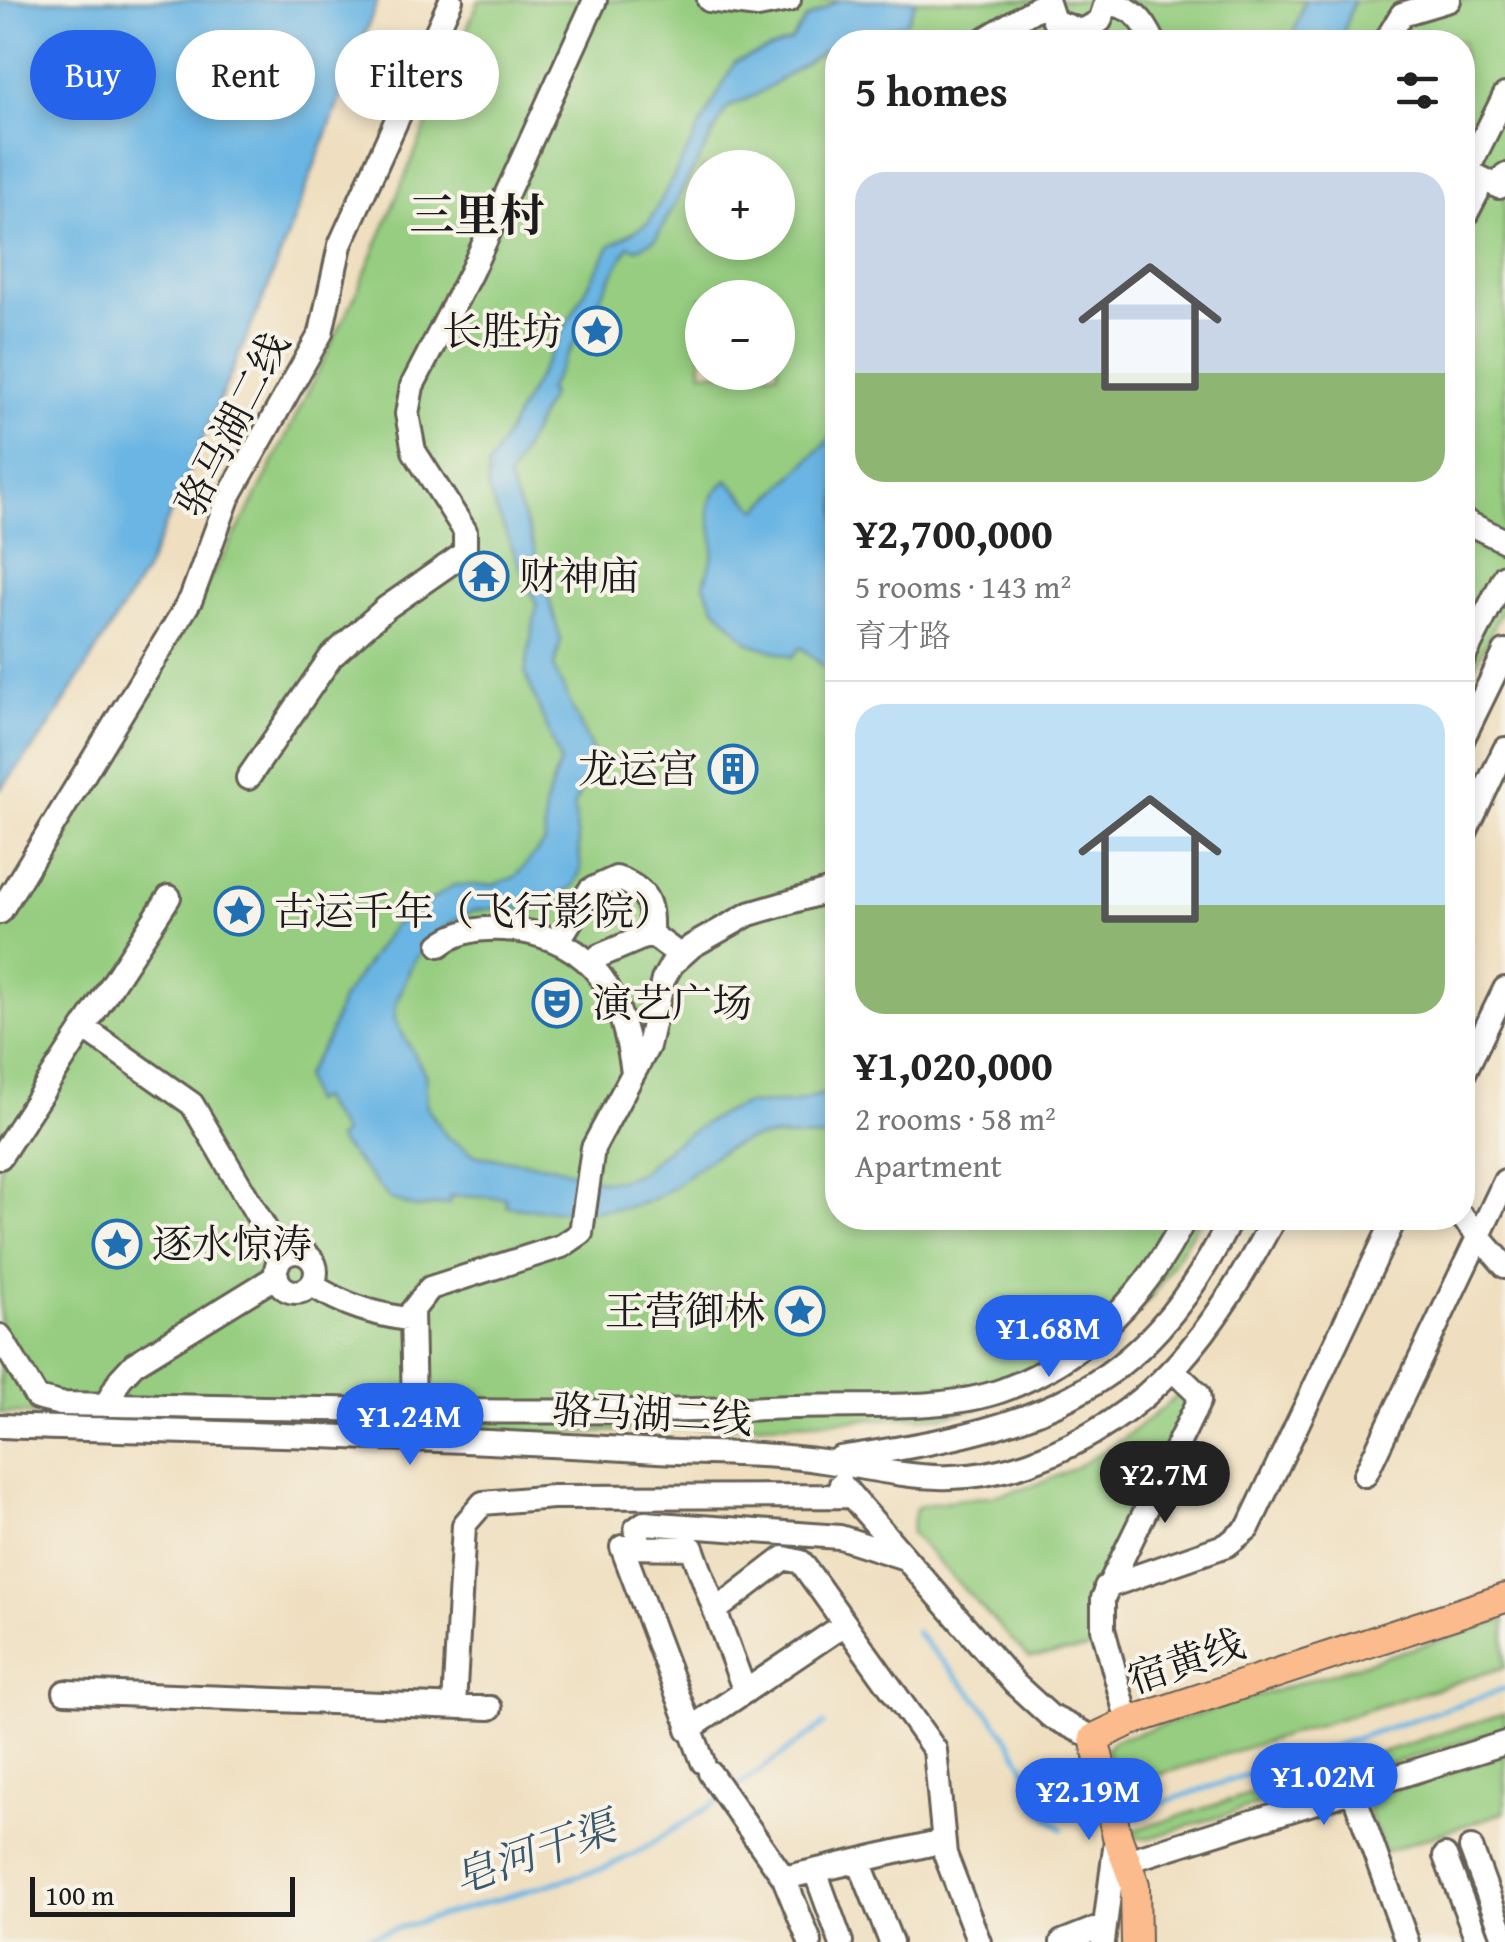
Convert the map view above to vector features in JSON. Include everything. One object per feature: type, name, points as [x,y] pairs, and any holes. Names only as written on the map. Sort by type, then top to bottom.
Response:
[{"type":"main road","name":"宿黄线","points":[[1136,1942],[1135,1886],[1094,1738],[1128,1722],[1505,1598]]},
{"type":"street","name":"骆马湖二线","points":[[0,912],[191,599],[228,498],[321,333],[340,245],[451,0]]},
{"type":"street","points":[[248,778],[330,657],[386,608],[465,552],[464,531],[414,451],[408,414],[412,386],[470,272],[594,0]]},
{"type":"street","points":[[709,0],[758,6],[789,0]]},
{"type":"street","points":[[1398,7],[1448,0]]},
{"type":"street","points":[[1000,30],[1047,1],[1054,21],[1070,30]]},
{"type":"street","points":[[1079,30],[1092,28],[1107,1],[1128,6],[1148,30]]},
{"type":"street","points":[[1475,156],[1505,95]]},
{"type":"street","points":[[1475,526],[1505,541]]},
{"type":"street","points":[[1475,635],[1505,576]]},
{"type":"street","points":[[1475,688],[1505,652]]},
{"type":"street","points":[[1475,812],[1505,749]]},
{"type":"street","points":[[559,940],[590,890],[602,880],[616,878],[637,886],[648,897],[653,910],[652,934]]},
{"type":"street","points":[[414,1410],[412,1320],[419,1299],[430,1288],[562,1246],[581,1233],[594,1148],[652,1032],[663,980],[681,956],[749,914],[825,892]]},
{"type":"street","points":[[0,1157],[169,898]]},
{"type":"street","points":[[440,945],[452,936],[477,929],[504,928],[559,940],[592,966],[620,1009],[632,1073]]},
{"type":"street","points":[[652,934],[681,956]]},
{"type":"street","points":[[592,966],[599,956],[652,934]]},
{"type":"street","points":[[1475,1051],[1505,990]]},
{"type":"street","points":[[84,1028],[192,1104],[279,1267],[284,1287],[295,1292],[312,1285]]},
{"type":"street","points":[[1366,1475],[1505,1182]]},
{"type":"street","points":[[0,1336],[37,1398],[60,1404],[661,1412],[964,1400],[1001,1391],[1043,1373],[1109,1324],[1147,1281],[1179,1230]]},
{"type":"street","points":[[822,1461],[994,1431],[1047,1412],[1096,1382],[1161,1327],[1192,1289],[1224,1230]]},
{"type":"street","points":[[822,1461],[902,1478],[972,1478],[1027,1464],[1072,1446],[1118,1417],[1174,1371],[1226,1306],[1267,1230]]},
{"type":"street","points":[[1106,1587],[1227,1545],[1248,1528],[1389,1230]]},
{"type":"street","points":[[1474,1230],[1505,1266]]},
{"type":"street","points":[[106,1405],[120,1378],[134,1364],[279,1267],[295,1251],[308,1255],[316,1266],[312,1285]]},
{"type":"street","points":[[312,1285],[370,1314],[412,1320]]},
{"type":"street","points":[[1128,1722],[1103,1629],[1106,1587],[1199,1401],[1198,1394],[1174,1371]]},
{"type":"street","name":"骆马湖二线","points":[[0,1426],[650,1450],[822,1461]]},
{"type":"street","points":[[822,1461],[1015,1684],[1050,1716],[1094,1738]]},
{"type":"street","points":[[454,1706],[464,1525],[483,1503],[553,1497],[852,1496]]},
{"type":"street","points":[[640,1547],[636,1529],[644,1523],[840,1537],[905,1558]]},
{"type":"street","points":[[745,1692],[692,1548],[622,1547],[688,1730],[706,1768],[784,1878],[810,1942]]},
{"type":"street","points":[[715,1611],[780,1560],[792,1557],[801,1562],[935,1750],[943,1841],[979,1942]]},
{"type":"street","points":[[688,1730],[844,1624]]},
{"type":"street","points":[[66,1692],[490,1708]]},
{"type":"street","points":[[1062,1942],[1104,1934],[1122,1849],[1353,1792],[1505,1743]]},
{"type":"street","points":[[1353,1792],[1408,1942]]},
{"type":"street","points":[[784,1878],[943,1841]]},
{"type":"street","points":[[1471,1848],[1505,1940]]},
{"type":"street","points":[[1445,1856],[1478,1942]]},
{"type":"street","points":[[859,1861],[891,1942]]},
{"type":"street","points":[[814,1871],[841,1942]]},
{"type":"green space","points":[[479,0],[1505,0],[1505,603],[1475,667],[1475,30],[825,30],[825,1230],[1194,1230],[1152,1297],[1082,1360],[974,1409],[945,1416],[573,1433],[0,1413],[0,932],[54,854],[253,503],[356,294],[429,120],[499,120],[499,30],[466,30]]},
{"type":"green space","points":[[1182,1392],[1191,1399],[1105,1563],[1094,1598],[1097,1648],[1029,1658],[911,1533],[916,1508],[1007,1493],[1056,1477],[1122,1439]]},
{"type":"green space","points":[[1505,1620],[1505,1667],[1120,1787],[1106,1749],[1114,1740]]},
{"type":"green space","points":[[1505,1713],[1505,1729],[1150,1838],[1134,1837],[1129,1832]]},
{"type":"green space","points":[[1505,1753],[1505,1812],[1384,1852],[1367,1808],[1386,1792]]},
{"type":"water","points":[[0,0],[378,0],[367,30],[335,30],[335,112],[267,290],[146,570],[46,732],[0,790]]},
{"type":"water","points":[[839,0],[916,0],[907,22],[879,30],[825,30],[825,50],[756,95],[727,108],[704,150],[688,150],[735,62],[791,41],[806,19]]},
{"type":"water","points":[[1305,0],[1354,0],[1344,30],[1294,30]]},
{"type":"water","points":[[685,155],[685,185],[656,239],[636,249],[629,246],[547,391],[551,394],[508,480],[529,531],[561,640],[554,668],[596,759],[574,805],[581,870],[574,886],[541,909],[473,911],[452,922],[428,942],[412,964],[396,1004],[395,1020],[425,1074],[427,1107],[446,1136],[477,1156],[547,1165],[603,1181],[619,1180],[639,1173],[671,1145],[718,1115],[744,1104],[792,1103],[825,1093],[825,1138],[752,1139],[721,1152],[660,1195],[614,1209],[538,1209],[506,1206],[506,1198],[450,1196],[449,1204],[415,1208],[390,1199],[336,1139],[343,1134],[319,1098],[311,1102],[304,1076],[328,1038],[341,1000],[393,926],[454,885],[493,885],[515,877],[545,842],[544,808],[560,761],[525,673],[537,606],[488,491],[488,467],[610,246],[649,222]]},
{"type":"water","points":[[825,444],[825,668],[801,647],[792,657],[749,643],[714,606],[704,585],[714,543],[709,508],[717,490],[727,480],[758,510]]},
{"type":"waterway","name":"皂河干渠","points":[[916,1632],[1006,1735],[1020,1758],[1036,1807],[1062,1829]]},
{"type":"waterway","name":"皂河干渠","points":[[1137,1811],[1505,1689]]},
{"type":"waterway","name":"皂河干渠","points":[[729,1793],[824,1724]]},
{"type":"waterway","name":"皂河干渠","points":[[350,1942],[602,1869],[640,1851],[721,1799]]},
{"type":"place","name":"长胜坊","points":[[597,331]]},
{"type":"place","name":"财神庙","points":[[484,576]]},
{"type":"place","name":"龙运宫","points":[[733,769]]},
{"type":"place","name":"古运千年（飞行影院）","points":[[239,911]]},
{"type":"place","name":"演艺广场","points":[[557,1003]]},
{"type":"place","name":"逐水惊涛","points":[[117,1244]]},
{"type":"place","name":"王营御林","points":[[800,1311]]},
{"type":"district","name":"三里村","points":[[477,215]]}]
